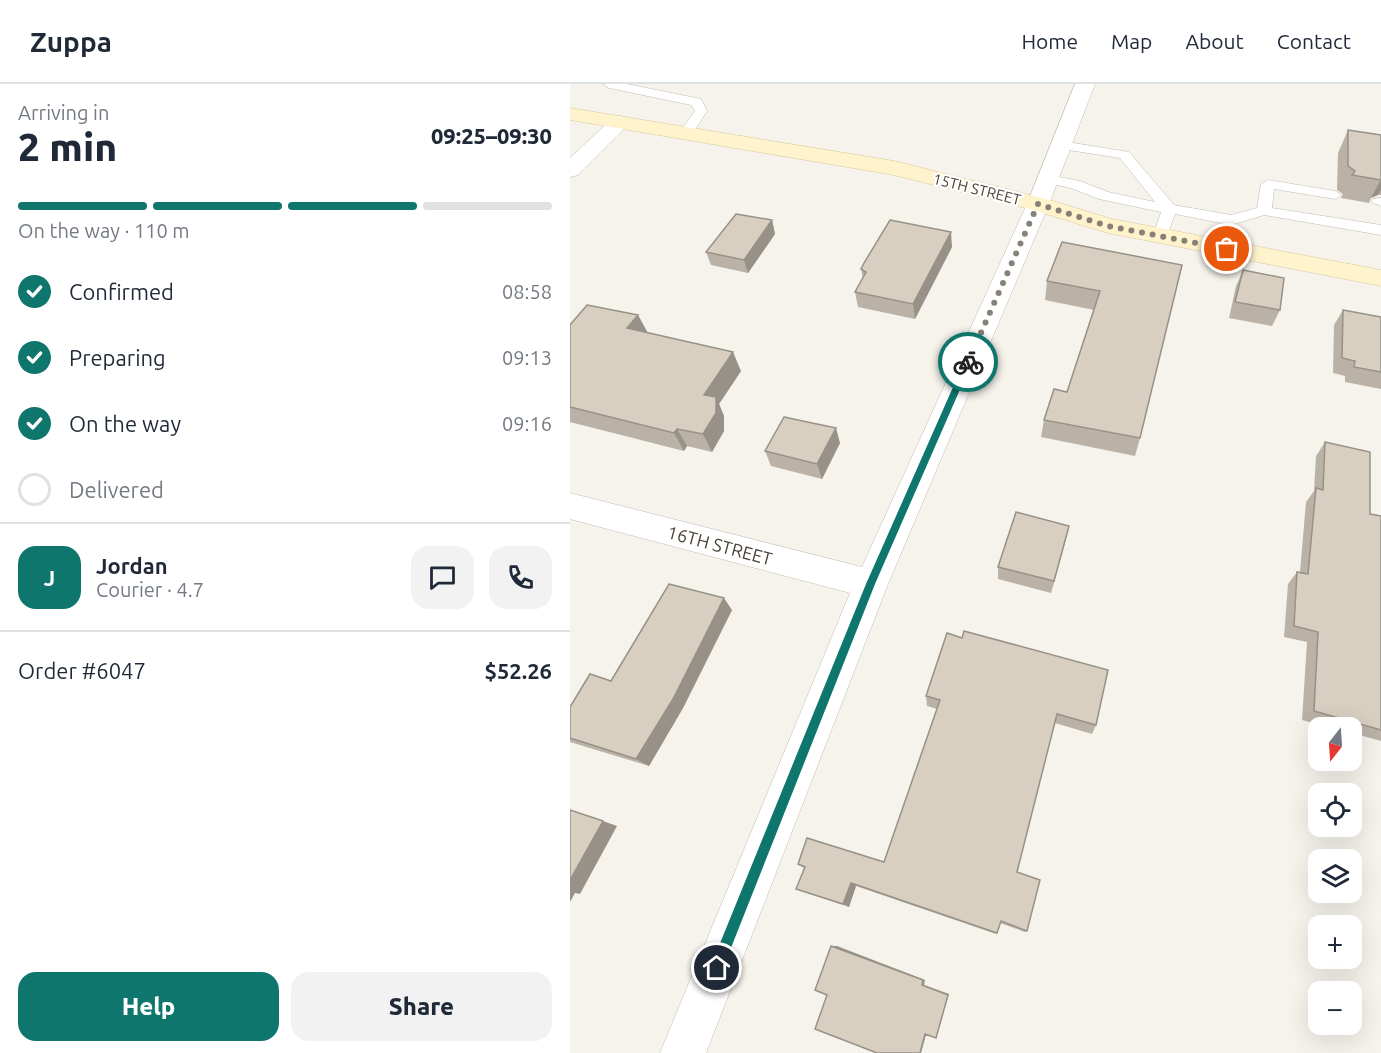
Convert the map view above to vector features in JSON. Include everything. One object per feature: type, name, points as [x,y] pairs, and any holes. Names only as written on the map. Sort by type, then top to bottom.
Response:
[{"type":"main road","name":"15TH STREET","points":[[570,114],[1043,191],[1108,226],[1381,279]]},
{"type":"street","points":[[682,1053],[870,584],[1043,191],[1085,84]]},
{"type":"street","points":[[570,170],[620,122]]},
{"type":"street","name":"16TH STREET","points":[[570,506],[870,584]]},
{"type":"lane","points":[[609,84],[680,96],[696,102],[701,111],[686,133]]},
{"type":"lane","points":[[1061,145],[1124,155],[1169,208]]},
{"type":"lane","points":[[1043,191],[1075,184],[1104,196],[1231,220],[1264,211],[1381,230]]},
{"type":"lane","points":[[1264,211],[1268,184],[1335,195]]},
{"type":"lane","points":[[1161,236],[1169,208]]},
{"type":"building","points":[[1348,130],[1381,135],[1381,180],[1352,175],[1355,171],[1348,166]]},
{"type":"building","points":[[736,214],[772,220],[744,260],[706,252]]},
{"type":"building","points":[[890,220],[951,232],[913,304],[855,292],[866,272],[861,269]]},
{"type":"building","points":[[1062,242],[1182,265],[1140,438],[1044,420],[1054,389],[1067,392],[1100,291],[1047,281]]},
{"type":"building","points":[[1243,270],[1284,278],[1280,310],[1235,302]]},
{"type":"building","points":[[587,305],[638,315],[627,328],[733,352],[704,395],[716,397],[716,413],[703,434],[677,429],[674,433],[570,407],[570,325]]},
{"type":"building","points":[[1343,310],[1381,317],[1381,372],[1354,367],[1355,361],[1342,358]]},
{"type":"building","points":[[784,417],[836,428],[817,464],[765,451]]},
{"type":"building","points":[[1325,442],[1370,452],[1370,514],[1381,516],[1381,730],[1362,725],[1362,717],[1335,717],[1314,711],[1318,632],[1294,626],[1297,572],[1308,574],[1316,488],[1323,490]]},
{"type":"building","points":[[1016,512],[1069,526],[1054,581],[998,567]]},
{"type":"building","points":[[669,584],[724,598],[673,699],[636,759],[570,738],[570,707],[590,674],[611,681]]},
{"type":"building","points":[[964,631],[1108,670],[1096,725],[1057,714],[1017,872],[1040,880],[1027,931],[1001,921],[997,933],[851,883],[843,904],[796,889],[805,867],[798,864],[807,838],[884,862],[940,700],[926,696],[947,633],[962,638]]},
{"type":"building","points":[[570,810],[603,821],[570,880]]},
{"type":"building","points":[[831,946],[923,980],[922,985],[948,995],[936,1038],[925,1034],[920,1053],[877,1053],[815,1029],[827,995],[815,990]]},
{"type":"way so far","points":[[968,362],[1038,204],[1108,226],[1227,249]]},
{"type":"route","points":[[717,968],[870,584],[968,362]]}]
